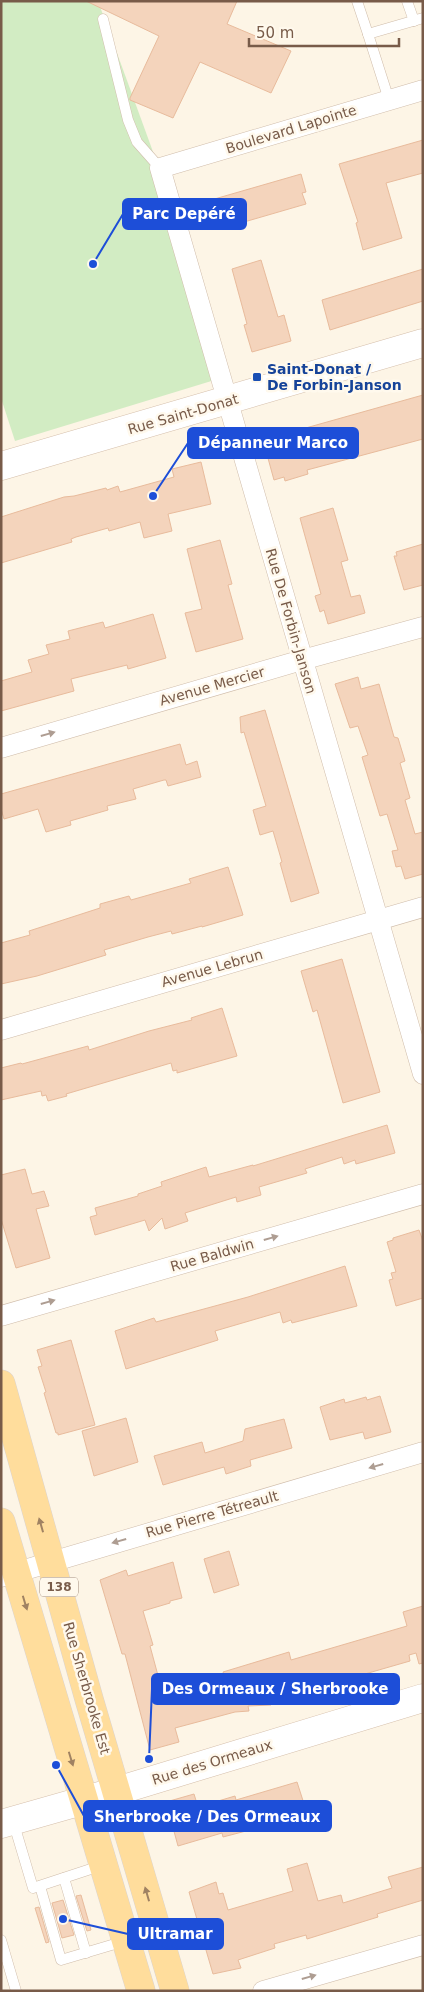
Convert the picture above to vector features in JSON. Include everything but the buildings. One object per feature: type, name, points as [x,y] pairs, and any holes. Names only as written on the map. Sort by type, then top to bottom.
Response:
[{"type":"main road","name":"Rue Sherbrooke Est","points":[[1,1384],[89,1699],[175,1991]]},
{"type":"main road","name":"138","points":[[1,1522],[8,1575],[83,1800],[141,1991]]},
{"type":"street","name":"Boulevard Lapointe","points":[[160,168],[423,90]]},
{"type":"street","name":"Rue De Forbin-Janson","points":[[160,168],[423,1074]]},
{"type":"street","name":"Rue Saint-Donat","points":[[1,466],[423,343]]},
{"type":"street","name":"Avenue Mercier","points":[[1,748],[423,626]]},
{"type":"street","name":"Avenue Lebrun","points":[[1,1030],[423,907]]},
{"type":"street","name":"Rue Baldwin","points":[[1,1316],[423,1194]]},
{"type":"street","name":"Rue Pierre Tétreault","points":[[8,1575],[423,1452]]},
{"type":"street","name":"Rue des Ormeaux","points":[[7,1822],[117,1791],[423,1698]]},
{"type":"street","points":[[263,1991],[423,1945]]},
{"type":"lane","points":[[357,1],[388,100]]},
{"type":"lane","points":[[368,34],[418,19],[408,1]]},
{"type":"lane","points":[[103,19],[128,120],[137,142],[160,168]]},
{"type":"lane","points":[[7,1822],[33,1888],[103,1865]]},
{"type":"lane","points":[[64,1878],[86,1953]]},
{"type":"lane","points":[[40,1886],[61,1960],[126,1941]]},
{"type":"lane","points":[[2,1943],[16,1991]]},
{"type":"green space","points":[[1,1],[98,1],[152,149],[218,379],[15,441],[1,398]]},
{"type":"place","name":"Parc Depéré","points":[[93,264]]},
{"type":"place","name":"Saint-Donat / De Forbin-Janson","points":[[257,377]]},
{"type":"place","name":"Dépanneur Marco","points":[[153,496]]},
{"type":"place","name":"Des Ormeaux / Sherbrooke","points":[[149,1759]]},
{"type":"place","name":"Sherbrooke / Des Ormeaux","points":[[56,1765]]},
{"type":"place","name":"Ultramar","points":[[63,1919]]}]
